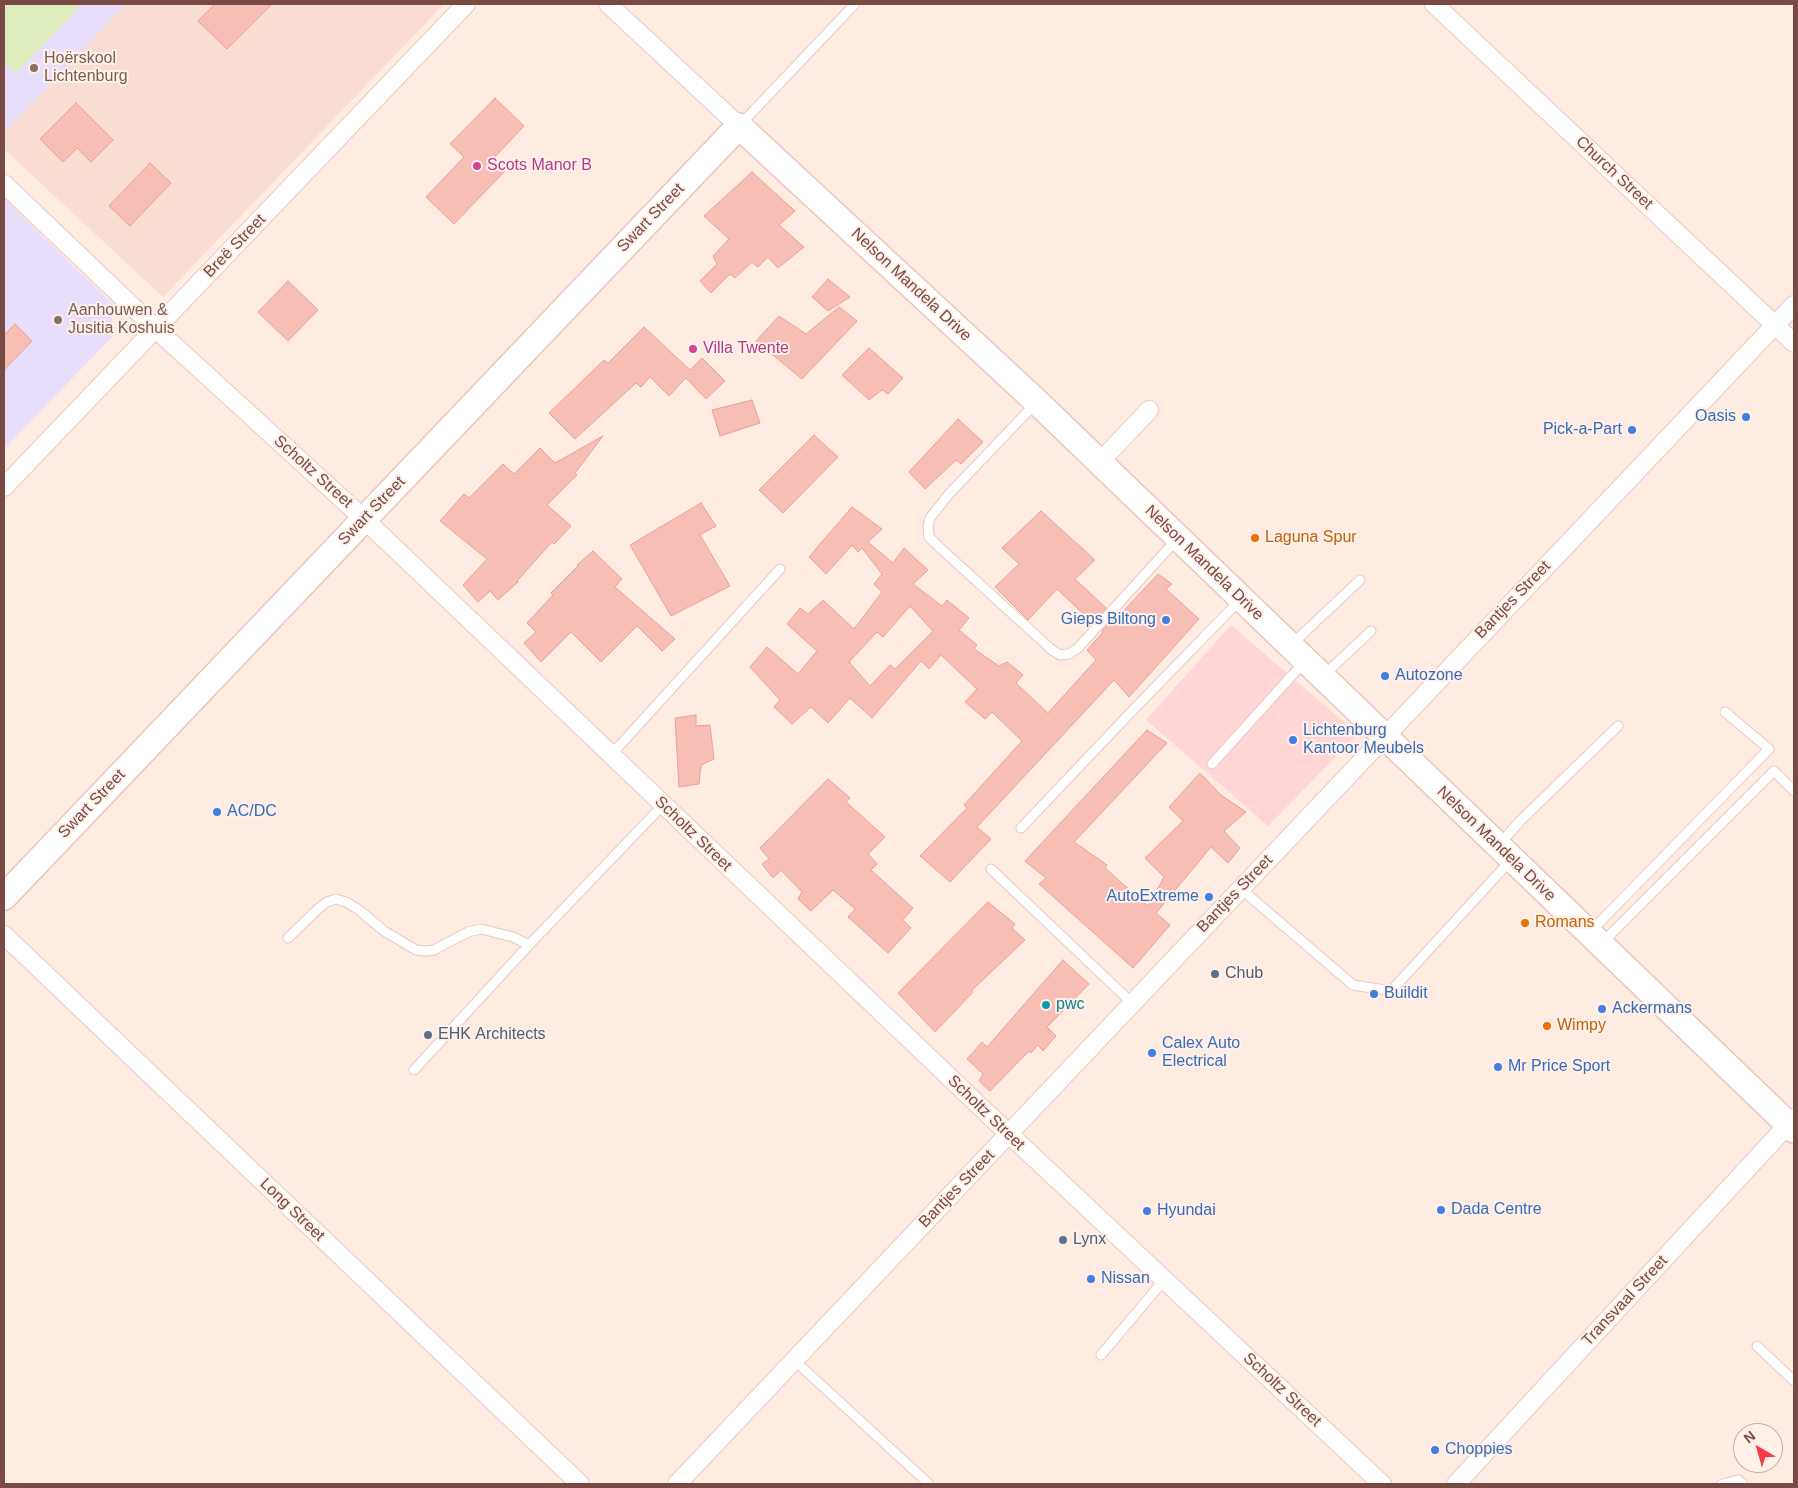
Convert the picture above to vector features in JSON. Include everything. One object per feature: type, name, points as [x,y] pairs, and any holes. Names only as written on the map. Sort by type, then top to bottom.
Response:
[{"type":"main road","name":"Nelson Mandela Drive","points":[[739,126],[1037,402],[1505,853],[1792,1124]]},
{"type":"main road","name":"Swart Street","points":[[4,897],[739,126]]},
{"type":"street","name":"Breë Street","points":[[4,487],[466,4]]},
{"type":"street","name":"Nelson Mandela Drive","points":[[608,4],[739,126]]},
{"type":"street","name":"Church Street","points":[[1434,4],[1794,343]]},
{"type":"street","name":"Scholtz Street","points":[[4,184],[156,329],[364,519],[1009,1134],[1382,1484]]},
{"type":"street","name":"Bantjes Street","points":[[676,1484],[1794,305]]},
{"type":"street","points":[[1100,462],[1149,410]]},
{"type":"street","name":"Long Street","points":[[4,935],[580,1484]]},
{"type":"street","name":"Transvaal Street","points":[[1456,1484],[1792,1124]]},
{"type":"lane","points":[[739,126],[855,4]]},
{"type":"lane","points":[[1037,402],[949,494],[930,518],[928,526],[929,537],[938,546],[1052,650],[1060,655],[1069,654],[1078,648],[1178,538]]},
{"type":"lane","points":[[611,755],[780,569]]},
{"type":"lane","points":[[1212,764],[1306,661],[1360,580]]},
{"type":"lane","points":[[1021,828],[1242,599]]},
{"type":"lane","points":[[1306,661],[1371,631]]},
{"type":"lane","points":[[1595,939],[1769,749],[1725,712]]},
{"type":"lane","points":[[1241,889],[1352,985],[1391,991],[1505,853],[1520,821],[1618,726]]},
{"type":"lane","points":[[1595,939],[1774,771],[1794,791]]},
{"type":"lane","points":[[414,1070],[529,945],[663,805]]},
{"type":"lane","points":[[990,869],[1132,1002]]},
{"type":"lane","points":[[288,938],[318,908],[336,899],[346,902],[359,910],[372,922],[416,950],[434,950],[468,932],[481,929],[513,937],[529,945]]},
{"type":"lane","points":[[1101,1355],[1164,1280]]},
{"type":"lane","points":[[1757,1346],[1794,1381]]},
{"type":"lane","points":[[794,1360],[929,1484]]},
{"type":"lane","points":[[1722,1484],[1738,1480],[1743,1484]]},
{"type":"shaded area","name":"Hoërskool Lichtenburg","points":[[4,4],[126,4],[4,133]]},
{"type":"shaded area","points":[[126,4],[444,4],[163,297],[4,149],[4,133]]},
{"type":"shaded area","name":"Aanhouwen & Jusitia Koshuis","points":[[4,199],[112,303],[112,337],[4,449]]},
{"type":"shaded area","points":[[1231,625],[1358,734],[1268,826],[1146,720]]},
{"type":"green space","points":[[4,4],[82,4],[16,73],[4,62]]},
{"type":"building","points":[[215,4],[272,4],[227,49],[198,21]]},
{"type":"building","points":[[495,98],[524,126],[493,159],[505,171],[454,224],[426,197],[464,157],[450,144]]},
{"type":"building","points":[[76,103],[113,140],[91,162],[77,148],[63,162],[40,139]]},
{"type":"building","points":[[150,163],[171,183],[130,226],[109,206]]},
{"type":"building","points":[[752,172],[795,211],[779,225],[804,247],[778,268],[768,257],[758,267],[752,262],[735,278],[730,274],[711,293],[700,281],[717,264],[713,256],[729,239],[704,216]]},
{"type":"building","points":[[828,279],[850,297],[828,311],[812,297]]},
{"type":"building","points":[[288,281],[318,310],[288,341],[258,312]]},
{"type":"building","points":[[839,307],[857,321],[802,379],[756,341],[779,316],[806,334]]},
{"type":"building","points":[[15,324],[32,341],[4,370],[4,335]]},
{"type":"building","points":[[644,327],[690,370],[702,358],[725,381],[706,399],[686,378],[669,396],[650,377],[641,387],[636,383],[575,439],[549,413],[604,360],[608,363]]},
{"type":"building","points":[[869,348],[903,378],[888,394],[882,390],[869,400],[842,375]]},
{"type":"building","points":[[752,400],[760,423],[720,436],[712,410]]},
{"type":"building","points":[[958,419],[983,442],[961,464],[956,460],[925,489],[909,472]]},
{"type":"building","points":[[814,435],[838,457],[783,513],[759,490]]},
{"type":"building","points":[[603,436],[575,473],[577,475],[547,505],[571,526],[554,544],[552,542],[518,582],[498,600],[490,591],[478,602],[463,585],[487,559],[440,521],[464,494],[469,498],[503,464],[514,474],[540,448],[555,463]]},
{"type":"building","points":[[701,503],[716,526],[700,535],[730,586],[671,616],[630,545]]},
{"type":"building","points":[[852,507],[882,529],[868,542],[893,563],[904,548],[928,570],[913,584],[942,606],[947,600],[969,618],[959,630],[977,645],[974,649],[999,666],[1007,662],[1023,675],[1016,683],[1048,713],[1096,660],[1087,650],[1102,631],[1115,616],[1117,618],[1158,574],[1172,584],[1166,589],[1199,619],[1129,697],[1114,680],[977,827],[991,839],[950,882],[920,856],[967,808],[964,805],[1022,741],[992,712],[985,719],[965,702],[977,689],[941,655],[929,669],[921,661],[872,718],[850,698],[828,723],[811,707],[792,724],[774,707],[780,700],[750,667],[767,647],[798,674],[817,651],[787,624],[800,608],[808,614],[823,600],[854,629],[882,592],[874,584],[882,574],[862,548],[858,552],[852,545],[826,574],[809,557]],"holes":[[[910,606],[933,631],[895,669],[890,665],[870,686],[849,662],[877,632],[883,637]]]},
{"type":"building","points":[[1041,511],[1095,560],[1075,579],[1106,608],[1093,623],[1057,589],[1028,620],[995,587],[1019,564],[1002,548]]},
{"type":"building","points":[[593,551],[622,579],[615,587],[675,639],[662,651],[637,626],[601,662],[571,632],[541,662],[524,643],[536,632],[527,623],[553,595],[551,593]]},
{"type":"building","points":[[696,715],[696,726],[710,725],[714,759],[701,765],[699,784],[679,787],[675,718]]},
{"type":"building","points":[[1147,730],[1167,743],[1074,842],[1107,865],[1105,868],[1148,906],[1164,877],[1145,858],[1183,821],[1169,807],[1200,773],[1221,795],[1246,812],[1224,831],[1240,848],[1228,863],[1211,847],[1156,913],[1170,925],[1133,968],[1039,884],[1046,878],[1025,861]]},
{"type":"building","points":[[828,779],[850,798],[846,802],[885,837],[868,854],[877,864],[871,870],[913,908],[903,920],[911,928],[888,953],[848,917],[855,909],[833,890],[811,911],[798,899],[802,892],[781,870],[773,878],[762,864],[769,859],[760,848]]},
{"type":"building","points":[[988,902],[1015,924],[1012,928],[1025,940],[971,991],[973,992],[935,1032],[898,993]]},
{"type":"building","name":"pwc","points":[[1063,960],[1089,984],[1047,1027],[1056,1036],[1043,1051],[1038,1045],[1031,1053],[1029,1051],[990,1091],[979,1081],[983,1074],[967,1059],[982,1042],[987,1047]]},
{"type":"place","name":"Hoërskool Lichtenburg","points":[[34,68]]},
{"type":"place","name":"Scots Manor B","points":[[477,166]]},
{"type":"place","name":"Aanhouwen & Jusitia Koshuis","points":[[58,320]]},
{"type":"place","name":"Villa Twente","points":[[693,349]]},
{"type":"place","name":"Oasis","points":[[1746,417]]},
{"type":"place","name":"Pick-a-Part","points":[[1632,430]]},
{"type":"place","name":"Laguna Spur","points":[[1255,538]]},
{"type":"place","name":"Gieps Biltong","points":[[1166,620]]},
{"type":"place","name":"Autozone","points":[[1385,676]]},
{"type":"place","name":"Lichtenburg Kantoor Meubels","points":[[1293,740]]},
{"type":"place","name":"AC/DC","points":[[217,812]]},
{"type":"place","name":"AutoExtreme","points":[[1209,897]]},
{"type":"place","name":"Romans","points":[[1525,923]]},
{"type":"place","name":"Chub","points":[[1215,974]]},
{"type":"place","name":"Buildit","points":[[1374,994]]},
{"type":"place","name":"pwc","points":[[1046,1005]]},
{"type":"place","name":"Ackermans","points":[[1602,1009]]},
{"type":"place","name":"Wimpy","points":[[1547,1026]]},
{"type":"place","name":"EHK Architects","points":[[428,1035]]},
{"type":"place","name":"Calex Auto Electrical","points":[[1152,1053]]},
{"type":"place","name":"Mr Price Sport","points":[[1498,1067]]},
{"type":"place","name":"Dada Centre","points":[[1441,1210]]},
{"type":"place","name":"Hyundai","points":[[1147,1211]]},
{"type":"place","name":"Lynx","points":[[1063,1240]]},
{"type":"place","name":"Nissan","points":[[1091,1279]]},
{"type":"place","name":"Choppies","points":[[1435,1450]]}]
